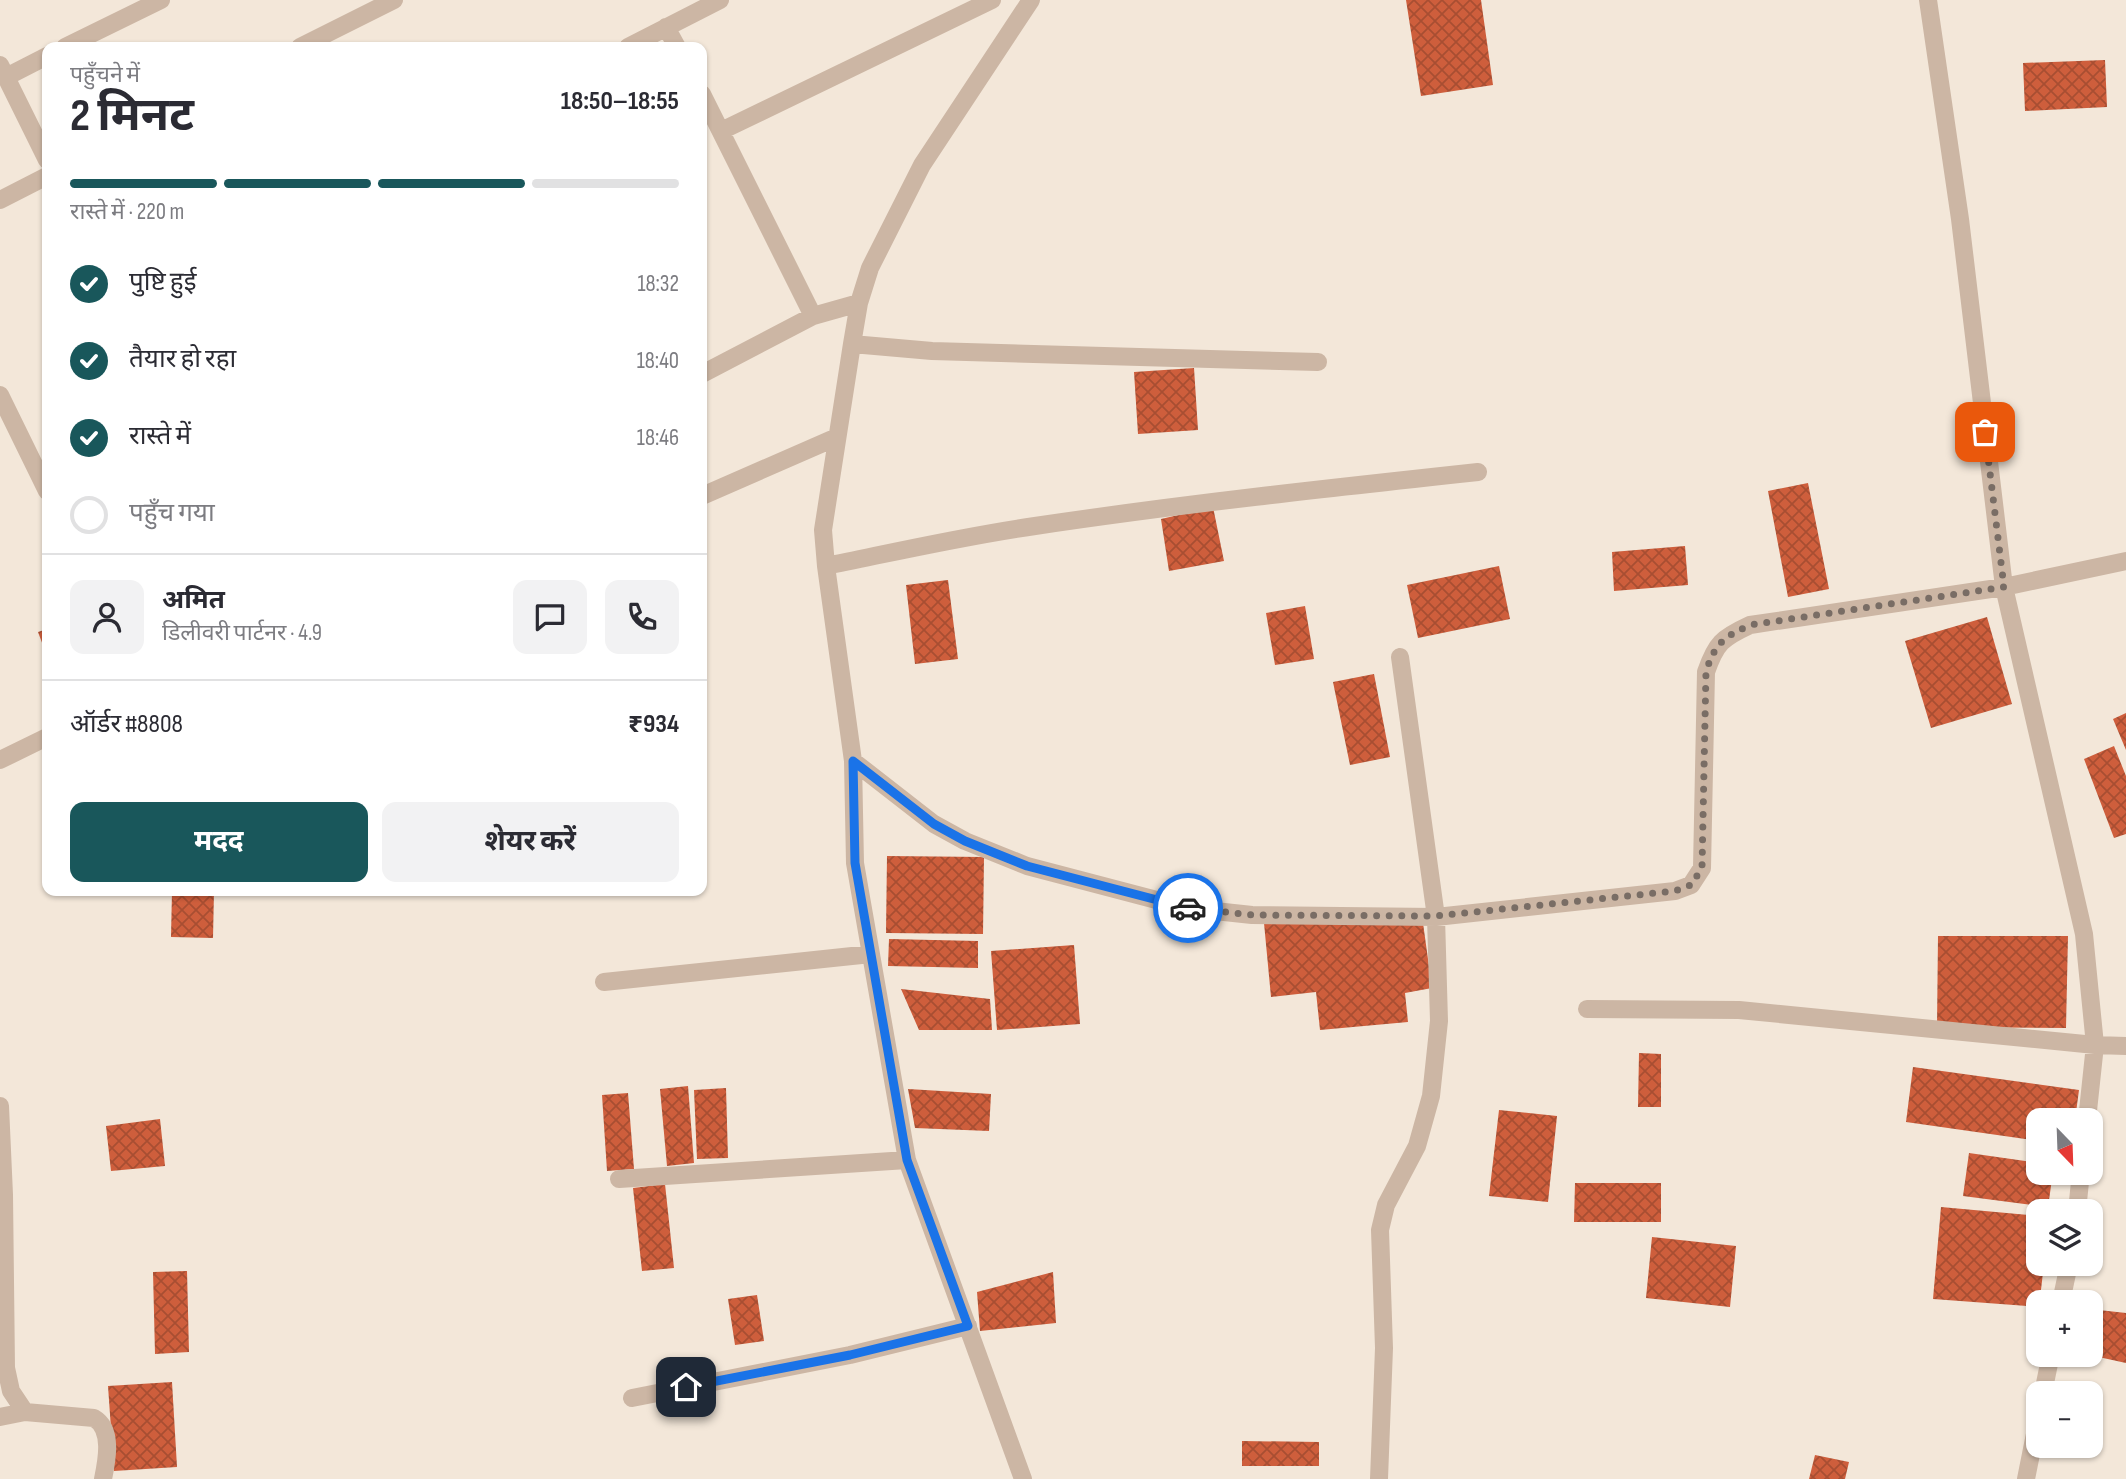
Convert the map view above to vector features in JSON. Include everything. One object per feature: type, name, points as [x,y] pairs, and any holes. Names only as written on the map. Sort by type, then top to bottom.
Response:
[{"type":"street","points":[[75,42],[161,0]]},
{"type":"street","points":[[310,42],[394,0]]},
{"type":"street","points":[[638,42],[720,0]]},
{"type":"street","points":[[721,131],[992,0]]},
{"type":"street","points":[[1023,1479],[907,1160],[855,863],[853,761],[823,530],[859,303],[870,268],[922,165],[1031,0]]},
{"type":"street","points":[[1928,0],[1960,219],[2004,587],[2084,934],[2095,1045],[2088,1108]]},
{"type":"street","points":[[666,27],[674,42]]},
{"type":"street","points":[[42,58],[3,71],[42,150]]},
{"type":"street","points":[[707,104],[813,316]]},
{"type":"street","points":[[0,200],[42,179]]},
{"type":"street","points":[[707,371],[813,316],[859,303]]},
{"type":"street","points":[[852,344],[932,351],[1318,362]]},
{"type":"street","points":[[0,396],[42,481]]},
{"type":"street","points":[[707,494],[837,437]]},
{"type":"street","points":[[826,566],[1033,526],[1226,499],[1478,472]]},
{"type":"street","points":[[853,761],[934,824],[965,841],[1027,866],[1187,908],[1252,915],[1436,916],[1675,891],[1691,885],[1702,868],[1706,671],[1714,650],[1729,635],[1750,625],[2004,587],[2126,561]]},
{"type":"street","points":[[1379,1479],[1384,1348],[1380,1230],[1386,1205],[1417,1146],[1431,1096],[1439,1021],[1436,916],[1400,657]]},
{"type":"street","points":[[0,760],[42,739]]},
{"type":"street","points":[[604,982],[871,954]]},
{"type":"street","points":[[1587,1009],[1739,1010],[2126,1046]]},
{"type":"street","points":[[0,1106],[6,1368],[11,1391],[25,1412]]},
{"type":"street","points":[[619,1179],[907,1160]]},
{"type":"street","points":[[632,1398],[850,1355],[968,1326]]},
{"type":"street","points":[[0,1417],[25,1412],[94,1418],[101,1422],[105,1428],[106,1440],[103,1479]]},
{"type":"street","points":[[2026,1479],[2030,1458]]},
{"type":"building","points":[[1406,0],[1481,0],[1493,85],[1421,96]]},
{"type":"building","points":[[2105,60],[2107,107],[2025,111],[2023,63]]},
{"type":"building","points":[[1194,368],[1198,430],[1138,434],[1134,372]]},
{"type":"building","points":[[1808,483],[1829,589],[1788,597],[1768,491]]},
{"type":"building","points":[[1213,507],[1224,561],[1169,571],[1161,519]]},
{"type":"building","points":[[1685,546],[1688,585],[1614,591],[1612,552]]},
{"type":"building","points":[[1499,566],[1510,619],[1418,638],[1407,585]]},
{"type":"building","points":[[948,580],[958,659],[915,664],[906,585]]},
{"type":"building","points":[[1305,606],[1314,659],[1275,665],[1266,613]]},
{"type":"building","points":[[1987,617],[2012,704],[1931,728],[1905,641]]},
{"type":"building","points":[[1374,674],[1390,757],[1350,765],[1333,682]]},
{"type":"building","points":[[2126,713],[2126,750],[2113,719]]},
{"type":"building","points":[[2114,746],[2126,776],[2126,834],[2114,838],[2084,759]]},
{"type":"building","points":[[887,856],[984,857],[983,934],[886,933]]},
{"type":"building","points":[[172,896],[214,896],[213,938],[171,937]]},
{"type":"building","points":[[1264,923],[1423,923],[1432,988],[1405,993],[1408,1022],[1320,1030],[1316,992],[1271,997]]},
{"type":"building","points":[[1938,936],[2068,936],[2066,1028],[1937,1027]]},
{"type":"building","points":[[889,939],[978,941],[978,968],[888,966]]},
{"type":"building","points":[[1074,945],[1080,1024],[997,1030],[991,951]]},
{"type":"building","points":[[901,989],[990,999],[992,1030],[919,1030]]},
{"type":"building","points":[[1639,1053],[1661,1054],[1661,1107],[1638,1107]]},
{"type":"building","points":[[1913,1067],[2079,1090],[2077,1108],[2026,1108],[2026,1139],[1906,1122]]},
{"type":"building","points":[[688,1086],[694,1163],[667,1166],[660,1089]]},
{"type":"building","points":[[726,1088],[728,1158],[697,1159],[694,1090]]},
{"type":"building","points":[[908,1089],[991,1094],[989,1131],[915,1128]]},
{"type":"building","points":[[628,1093],[634,1169],[607,1171],[602,1095]]},
{"type":"building","points":[[1499,1110],[1557,1116],[1548,1202],[1489,1196]]},
{"type":"building","points":[[160,1119],[165,1166],[111,1171],[106,1126]]},
{"type":"building","points":[[1969,1153],[2026,1161],[2026,1185],[2051,1185],[2049,1199],[2026,1199],[2026,1204],[1963,1196]]},
{"type":"building","points":[[1575,1183],[1661,1183],[1661,1222],[1574,1222]]},
{"type":"building","points":[[665,1184],[674,1268],[642,1271],[633,1188]]},
{"type":"building","points":[[1941,1207],[2026,1215],[2026,1276],[2043,1276],[2041,1290],[2026,1290],[2026,1306],[1933,1299]]},
{"type":"building","points":[[1652,1237],[1736,1246],[1730,1307],[1646,1298]]},
{"type":"building","points":[[187,1271],[189,1352],[155,1354],[153,1272]]},
{"type":"building","points":[[1053,1272],[1056,1323],[980,1331],[977,1292]]},
{"type":"building","points":[[757,1295],[764,1341],[735,1345],[728,1299]]},
{"type":"building","points":[[2103,1310],[2126,1313],[2126,1363],[2103,1358]]},
{"type":"building","points":[[172,1382],[177,1467],[114,1471],[108,1386]]},
{"type":"building","points":[[1242,1441],[1319,1442],[1319,1466],[1242,1466]]},
{"type":"building","points":[[1815,1455],[1849,1462],[1845,1479],[1809,1479]]},
{"type":"way so far","points":[[1188,908],[1252,915],[1436,916],[1675,891],[1691,885],[1702,868],[1706,671],[1714,650],[1729,635],[1750,625],[2004,587],[1985,432]]},
{"type":"route","points":[[686,1387],[850,1355],[968,1326],[907,1160],[855,863],[853,761],[934,824],[965,841],[1027,866],[1188,908]]}]
